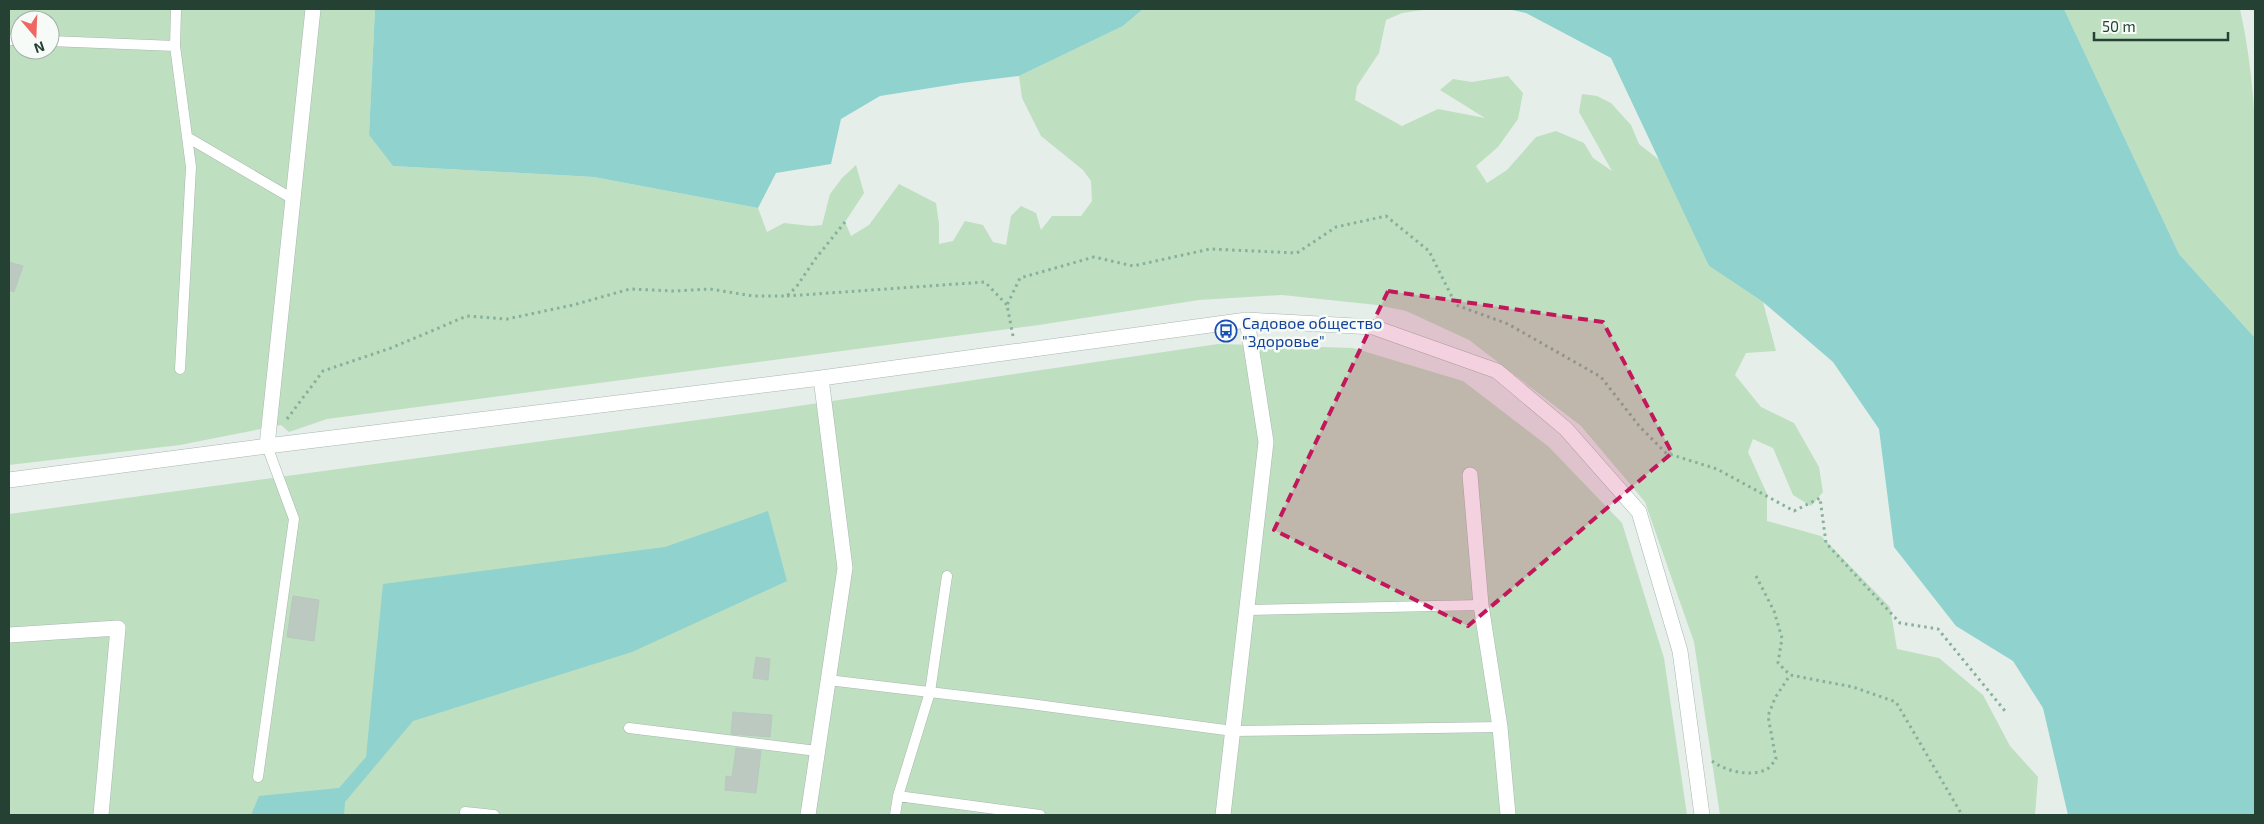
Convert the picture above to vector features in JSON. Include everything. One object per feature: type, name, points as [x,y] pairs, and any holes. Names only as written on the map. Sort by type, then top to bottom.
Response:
[{"type":"street","points":[[268,446],[313,9]]},
{"type":"street","points":[[9,480],[821,378],[1247,320],[1373,327],[1497,371],[1566,429],[1639,512],[1680,651],[1702,815]]},
{"type":"street","points":[[1223,815],[1266,442],[1247,320]]},
{"type":"street","points":[[808,815],[845,568],[821,378]]},
{"type":"street","points":[[1470,474],[1481,605],[1500,727],[1508,815]]},
{"type":"street","points":[[9,635],[118,628],[101,815]]},
{"type":"lane","points":[[176,9],[175,46],[191,167],[180,369]]},
{"type":"lane","points":[[60,42],[175,46]]},
{"type":"lane","points":[[187,137],[294,199]]},
{"type":"lane","points":[[258,777],[294,520],[268,446]]},
{"type":"lane","points":[[895,815],[898,796],[930,692],[947,576]]},
{"type":"lane","points":[[1247,610],[1481,605]]},
{"type":"lane","points":[[828,680],[1233,731],[1500,727]]},
{"type":"lane","points":[[629,728],[817,751]]},
{"type":"lane","points":[[898,796],[1040,815]]},
{"type":"lane","points":[[465,812],[494,815]]},
{"type":"path","points":[[787,296],[797,286],[844,222]]},
{"type":"path","points":[[283,425],[323,372],[399,345],[467,316],[507,319],[573,305],[630,289],[674,291],[710,289],[753,296],[787,296],[985,282],[1007,306]]},
{"type":"path","points":[[1756,576],[1774,611],[1782,638],[1778,663],[1790,675],[1853,687],[1896,702],[1962,815]]},
{"type":"path","points":[[1693,748],[1720,767],[1752,773],[1766,770],[1776,759],[1768,716],[1775,698],[1790,675]]},
{"type":"highlighted area","points":[[1388,291],[1603,322],[1672,453],[1468,626],[1274,530]]},
{"type":"green space","points":[[9,9],[375,9],[369,135],[393,166],[594,177],[758,208],[767,232],[784,223],[811,226],[822,225],[830,194],[842,178],[856,165],[864,193],[845,222],[851,236],[869,225],[899,184],[936,203],[939,244],[953,241],[965,221],[983,225],[993,242],[1006,245],[1011,216],[1021,206],[1036,213],[1041,230],[1052,216],[1081,216],[1092,201],[1091,181],[1083,170],[1041,136],[1022,98],[1019,76],[1123,26],[1143,9],[1429,9],[1402,13],[1386,20],[1379,53],[1357,86],[1355,100],[1402,126],[1438,109],[1485,118],[1440,90],[1453,79],[1472,82],[1508,76],[1523,93],[1518,119],[1498,147],[1476,166],[1487,183],[1507,170],[1536,137],[1556,131],[1584,143],[1593,158],[1612,171],[1579,112],[1582,94],[1597,96],[1611,103],[1631,125],[1639,144],[1662,162],[1709,266],[1763,302],[1776,351],[1746,353],[1735,375],[1761,407],[1794,423],[1819,467],[1823,492],[1811,506],[1793,495],[1773,448],[1753,439],[1748,452],[1767,494],[1767,521],[1821,536],[1890,607],[1897,649],[1939,658],[1983,695],[2010,746],[2038,777],[2035,815],[1720,815],[1694,642],[1645,502],[1581,426],[1469,340],[1406,311],[1377,305],[1282,295],[1199,300],[1039,325],[327,419],[289,432],[281,425],[180,445],[9,465]]},
{"type":"green space","points":[[2064,9],[2240,9],[2248,49],[2255,131],[2257,214],[2255,338],[2179,254]]},
{"type":"green space","points":[[1218,344],[1353,348],[1463,381],[1548,446],[1622,523],[1664,658],[1687,815],[9,815],[9,514],[778,409]]},
{"type":"water","points":[[375,9],[1143,9],[1123,26],[1019,76],[880,96],[841,119],[831,164],[776,173],[758,208],[594,177],[393,166],[369,135]]},
{"type":"water","points":[[1508,9],[2064,9],[2179,254],[2255,338],[2255,815],[2068,815],[2043,708],[2013,661],[1956,626],[1894,547],[1879,429],[1833,362],[1763,302],[1709,266],[1611,58],[1526,13]]},
{"type":"water","points":[[768,511],[787,581],[632,652],[413,721],[345,802],[344,815],[251,815],[259,796],[339,788],[366,757],[383,584],[665,547]]},
{"type":"building","points":[[9,262],[23,266],[14,292],[9,290]]},
{"type":"building","points":[[293,596],[319,600],[314,641],[287,637]]},
{"type":"building","points":[[756,657],[770,659],[768,680],[753,678]]},
{"type":"building","points":[[733,712],[772,715],[770,737],[731,734]]},
{"type":"building","points":[[736,748],[761,751],[756,793],[725,790],[726,776],[732,777]]},
{"type":"place","name":"Садовое общество \"Здоровье\"","points":[[1226,331]]}]
